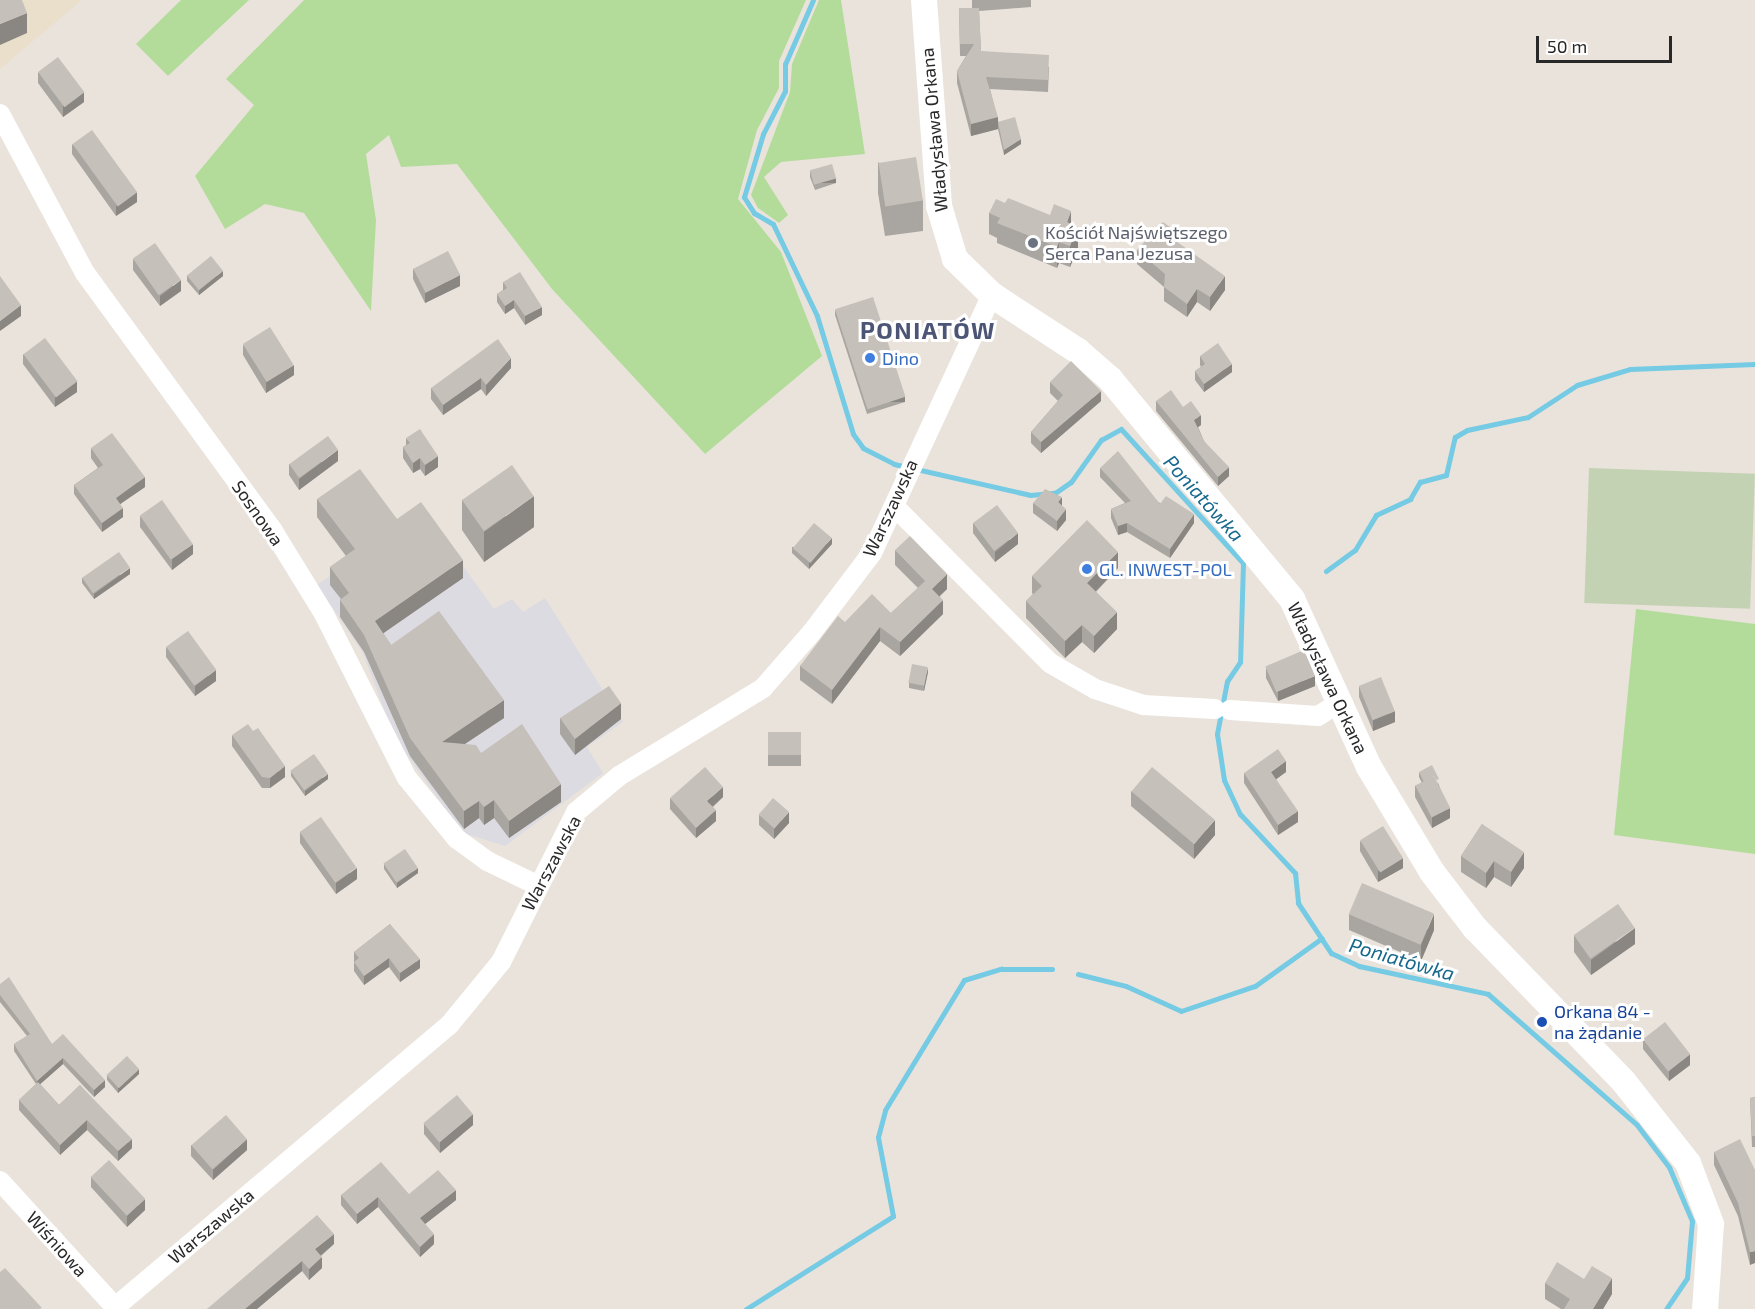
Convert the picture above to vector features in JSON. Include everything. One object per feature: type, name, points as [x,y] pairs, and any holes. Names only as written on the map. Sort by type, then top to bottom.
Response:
[{"type":"street","name":"Władysława Orkana","points":[[924,0],[944,231],[955,259],[992,295],[1078,351],[1110,379],[1188,480],[1262,556],[1292,599],[1337,704],[1403,825],[1475,928],[1624,1082],[1688,1163],[1711,1224],[1705,1309]]},
{"type":"street","name":"Sosnowa","points":[[0,114],[84,273],[273,531],[324,614],[407,778],[457,839],[487,861],[537,885]]},
{"type":"street","name":"Warszawska","points":[[114,1308],[450,1024],[501,962],[537,885],[576,812],[619,776],[763,688],[872,553],[915,455],[992,295]]},
{"type":"street","points":[[894,506],[1050,663],[1095,688],[1143,705],[1318,716],[1337,704]]},
{"type":"street","name":"Wiśniowa","points":[[0,1181],[114,1308]]},
{"type":"shaded area","points":[[0,0],[82,0],[0,69]]},
{"type":"shaded area","points":[[423,510],[494,609],[512,599],[523,612],[545,598],[623,722],[587,747],[603,773],[505,846],[463,833],[395,739],[363,653],[317,585]]},
{"type":"green space","points":[[181,0],[249,0],[168,76],[136,44]]},
{"type":"green space","points":[[304,0],[806,0],[779,61],[779,88],[757,130],[738,199],[781,252],[822,356],[705,454],[552,289],[457,164],[401,167],[389,135],[366,154],[376,220],[371,311],[304,213],[265,204],[225,229],[195,176],[254,105],[226,79]]},
{"type":"green space","points":[[819,0],[841,0],[865,154],[781,162],[764,177],[788,215],[779,223],[758,208],[751,195],[790,92],[792,64]]},
{"type":"green space","points":[[1589,468],[1755,474],[1750,609],[1584,603]]},
{"type":"green space","points":[[1636,609],[1755,624],[1755,854],[1614,835]]},
{"type":"building","points":[[0,0],[22,0],[27,13],[0,24]]},
{"type":"building","points":[[959,8],[979,8],[981,51],[1049,55],[1048,80],[986,77],[998,117],[971,124],[957,71],[974,44],[960,44]]},
{"type":"building","points":[[58,57],[84,92],[65,107],[38,72]]},
{"type":"building","points":[[1015,117],[1021,139],[1004,150],[998,122]]},
{"type":"building","points":[[92,130],[137,192],[118,206],[73,144]]},
{"type":"building","points":[[916,157],[923,200],[885,206],[878,163]]},
{"type":"building","points":[[832,164],[836,178],[814,185],[810,170]]},
{"type":"building","points":[[1008,198],[1050,215],[1054,204],[1071,211],[1067,222],[1078,227],[1070,246],[1059,242],[1057,247],[997,223],[1000,218],[989,213],[996,199],[1005,203]]},
{"type":"building","points":[[1163,222],[1177,232],[1173,239],[1225,276],[1210,297],[1197,289],[1187,304],[1164,287],[1165,274],[1137,250]]},
{"type":"building","points":[[155,243],[181,280],[159,295],[133,258]]},
{"type":"building","points":[[448,251],[460,275],[426,293],[413,269]]},
{"type":"building","points":[[211,256],[223,271],[199,290],[187,276]]},
{"type":"building","points":[[520,272],[542,307],[525,316],[514,300],[505,306],[497,294],[507,288],[503,282]]},
{"type":"building","points":[[0,276],[21,305],[0,321]]},
{"type":"building","name":"Dino","points":[[873,297],[905,397],[867,409],[835,309]]},
{"type":"building","points":[[270,327],[294,365],[267,382],[243,344]]},
{"type":"building","points":[[45,338],[77,381],[56,397],[23,354]]},
{"type":"building","points":[[498,339],[511,358],[486,385],[481,378],[443,405],[431,388]]},
{"type":"building","points":[[1218,343],[1232,364],[1204,384],[1195,371],[1205,364],[1200,356]]},
{"type":"building","points":[[1071,361],[1101,391],[1041,442],[1031,432],[1063,395],[1050,382]]},
{"type":"building","points":[[1171,390],[1183,407],[1191,401],[1201,415],[1194,420],[1204,441],[1229,467],[1218,477],[1156,401]]},
{"type":"building","points":[[420,429],[438,456],[425,465],[420,458],[413,463],[403,447],[410,443],[406,438]]},
{"type":"building","points":[[112,433],[145,477],[116,498],[123,508],[102,523],[74,485],[103,465],[91,448]]},
{"type":"building","points":[[328,436],[338,450],[299,478],[289,464]]},
{"type":"building","points":[[1118,451],[1160,504],[1166,496],[1194,514],[1170,549],[1127,523],[1118,526],[1111,509],[1131,501],[1100,468]]},
{"type":"building","points":[[512,465],[534,496],[484,531],[462,500]]},
{"type":"building","points":[[360,469],[397,519],[421,502],[463,560],[375,621],[391,645],[439,611],[504,700],[442,742],[476,745],[481,753],[522,724],[561,784],[509,821],[494,800],[484,807],[479,801],[464,811],[410,738],[364,635],[340,600],[349,593],[330,567],[355,549],[317,499]]},
{"type":"building","points":[[1045,489],[1062,497],[1058,502],[1066,509],[1057,521],[1033,503]]},
{"type":"building","points":[[162,500],[193,544],[171,560],[140,515]]},
{"type":"building","points":[[997,505],[1018,533],[994,551],[973,523]]},
{"type":"building","points":[[1087,520],[1118,552],[1087,583],[1117,612],[1094,636],[1082,625],[1065,641],[1026,601],[1042,586],[1032,576]]},
{"type":"building","points":[[814,523],[832,538],[810,563],[793,548]]},
{"type":"building","points":[[910,536],[947,574],[932,589],[943,600],[900,642],[880,627],[832,690],[800,666],[838,616],[845,622],[872,594],[891,613],[925,581],[895,550]]},
{"type":"building","points":[[119,552],[130,568],[93,593],[82,578]]},
{"type":"building","points":[[188,631],[216,670],[194,686],[166,647]]},
{"type":"building","points":[[1304,650],[1315,676],[1276,692],[1265,666]]},
{"type":"building","points":[[912,664],[928,667],[924,686],[908,683]]},
{"type":"building","points":[[1381,677],[1395,711],[1373,720],[1359,686]]},
{"type":"building","points":[[609,686],[621,703],[575,739],[560,718]]},
{"type":"building","points":[[248,724],[253,731],[258,728],[285,766],[270,778],[262,777],[232,735]]},
{"type":"building","points":[[768,732],[801,732],[801,755],[768,755]]},
{"type":"building","points":[[1278,749],[1286,761],[1271,772],[1298,811],[1278,825],[1244,773]]},
{"type":"building","points":[[314,754],[328,774],[304,790],[290,771]]},
{"type":"building","points":[[1432,765],[1439,779],[1436,780],[1434,776],[1424,782],[1419,772]]},
{"type":"building","points":[[705,767],[723,787],[707,801],[716,810],[696,828],[670,798]]},
{"type":"building","points":[[1152,767],[1215,820],[1194,844],[1131,792]]},
{"type":"building","points":[[1434,776],[1450,808],[1432,818],[1415,786]]},
{"type":"building","points":[[773,798],[789,812],[774,828],[759,815]]},
{"type":"building","points":[[321,817],[357,868],[335,883],[300,832]]},
{"type":"building","points":[[1482,824],[1524,852],[1511,872],[1494,861],[1486,873],[1461,856]]},
{"type":"building","points":[[1383,826],[1403,858],[1380,873],[1360,840]]},
{"type":"building","points":[[405,849],[418,868],[396,883],[383,864]]},
{"type":"building","points":[[1362,883],[1434,913],[1421,945],[1349,914]]},
{"type":"building","points":[[1618,904],[1635,928],[1590,959],[1574,935]]},
{"type":"building","points":[[390,924],[420,959],[400,973],[389,958],[364,976],[354,962],[359,958],[354,952]]},
{"type":"building","points":[[9,977],[52,1044],[63,1034],[105,1080],[94,1090],[63,1058],[37,1081],[14,1044],[30,1034],[0,995],[0,984]]},
{"type":"building","points":[[1665,1022],[1690,1054],[1668,1072],[1643,1039]]},
{"type":"building","points":[[127,1056],[139,1069],[119,1088],[107,1075]]},
{"type":"building","points":[[38,1082],[59,1105],[80,1085],[132,1139],[118,1151],[87,1120],[60,1145],[19,1100]]},
{"type":"building","points":[[457,1095],[473,1114],[439,1142],[423,1123]]},
{"type":"building","points":[[1755,1097],[1755,1136],[1752,1136],[1750,1098]]},
{"type":"building","points":[[226,1115],[247,1139],[212,1169],[191,1145]]},
{"type":"building","points":[[1740,1139],[1755,1170],[1755,1251],[1750,1252],[1738,1203],[1714,1152]]},
{"type":"building","points":[[109,1160],[145,1199],[127,1216],[91,1177]]},
{"type":"building","points":[[381,1162],[409,1194],[438,1170],[456,1190],[420,1218],[434,1234],[420,1247],[378,1197],[357,1214],[341,1195]]},
{"type":"building","points":[[317,1215],[334,1234],[315,1249],[322,1257],[309,1269],[302,1261],[245,1309],[207,1309]]},
{"type":"building","points":[[1557,1262],[1584,1279],[1592,1266],[1612,1278],[1593,1309],[1564,1309],[1570,1299],[1545,1283]]},
{"type":"building","points":[[5,1268],[42,1308],[0,1309],[0,1272]]},
{"type":"waterway","name":"Poniatówka","points":[[813,0],[785,64],[785,91],[763,134],[744,197],[754,213],[773,224],[817,316],[853,434],[863,448],[894,464],[1030,495],[1055,493],[1071,482],[1101,440],[1121,429],[1243,563],[1240,662],[1227,681],[1217,734],[1224,780],[1240,814],[1295,873],[1298,903],[1331,953],[1359,966],[1488,994],[1637,1125],[1669,1167],[1692,1221],[1687,1278],[1666,1309]]},
{"type":"waterway","points":[[1326,571],[1355,550],[1376,515],[1410,499],[1420,482],[1446,475],[1455,437],[1467,430],[1528,417],[1577,385],[1630,369],[1755,364]]},
{"type":"waterway","points":[[1078,974],[1126,986],[1181,1011],[1255,986],[1322,938]]},
{"type":"waterway","points":[[746,1309],[893,1216],[878,1137],[885,1110],[964,980],[1001,969],[1052,969]]},
{"type":"place","name":"Kościół Najświętszego Serca Pana Jezusa","points":[[1033,243]]},
{"type":"place","name":"Dino","points":[[870,358]]},
{"type":"place","name":"GL. INWEST-POL","points":[[1087,569]]},
{"type":"place","name":"Orkana 84 - na żądanie","points":[[1542,1022]]},
{"type":"district","name":"PONIATÓW","points":[[928,330]]}]
